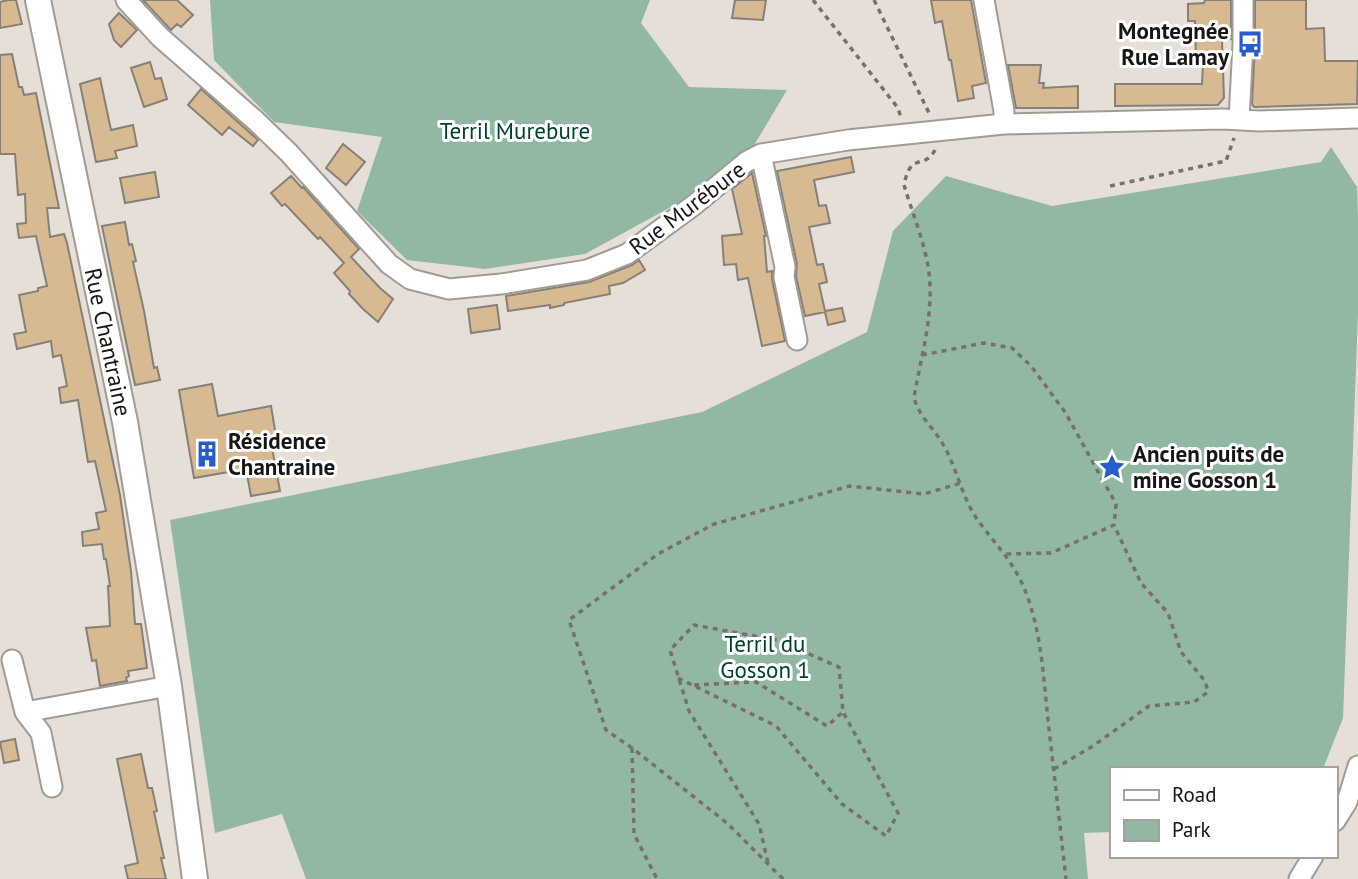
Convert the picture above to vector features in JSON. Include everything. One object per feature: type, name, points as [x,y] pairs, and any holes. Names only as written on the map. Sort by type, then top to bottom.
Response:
[{"type":"street","name":"Rue Chantraine","points":[[38,0],[125,422],[169,686],[195,879]]},
{"type":"street","name":"Rue Murébure","points":[[126,0],[160,37],[257,121],[289,153],[389,264],[410,279],[449,289],[501,284],[587,270],[627,254],[694,205],[746,162],[761,154],[848,140],[1004,124],[1237,126],[1259,121],[1358,118]]},
{"type":"street","points":[[985,0],[1004,124]]},
{"type":"street","points":[[1237,126],[1243,0]]},
{"type":"street","points":[[761,154],[797,340]]},
{"type":"street","points":[[12,660],[25,712],[41,733],[52,787]]},
{"type":"street","points":[[25,712],[169,686]]},
{"type":"street","points":[[1337,818],[1347,802],[1358,766]]},
{"type":"street","points":[[1299,879],[1312,858]]},
{"type":"path","points":[[813,0],[898,108],[906,135]]},
{"type":"path","points":[[874,0],[936,132],[933,154],[913,163],[907,170],[904,185],[929,271],[929,315],[914,397],[915,405],[943,444],[977,519],[1006,554],[1021,581],[1031,610],[1038,641],[1066,879]]},
{"type":"path","points":[[1110,186],[1226,162],[1237,126]]},
{"type":"path","points":[[922,355],[984,343],[1012,348],[1031,366],[1065,412],[1116,504],[1114,525],[1141,583],[1168,613],[1181,652],[1205,681],[1208,692],[1194,702],[1149,706],[1093,746],[1054,769]]},
{"type":"path","points":[[783,879],[727,823],[606,730],[569,620],[658,554],[714,524],[850,486],[924,494],[961,483]]},
{"type":"path","points":[[1006,554],[1051,553],[1114,525]]},
{"type":"path","points":[[678,678],[776,726],[842,804],[886,836],[898,813],[843,712],[839,667],[777,640],[694,625],[670,650],[678,678],[689,711],[760,824],[769,865]]},
{"type":"path","points":[[694,685],[756,682],[827,726],[843,712]]},
{"type":"path","points":[[632,748],[634,834],[657,879]]},
{"type":"green space","name":"Terril Murebure","points":[[210,0],[650,0],[641,23],[689,87],[787,90],[753,147],[691,196],[585,254],[485,269],[407,260],[357,211],[382,137],[274,122],[214,60]]},
{"type":"green space","name":"Terril du Gosson 1","points":[[1331,147],[1357,187],[1358,220],[1358,313],[1343,718],[1324,767],[1110,767],[1110,832],[1084,833],[1088,879],[306,879],[282,814],[215,833],[170,520],[702,412],[867,332],[893,231],[946,176],[1052,206],[1321,162]]},
{"type":"building","points":[[16,0],[22,24],[0,28],[0,2]]},
{"type":"building","points":[[143,0],[177,0],[193,15],[181,27],[177,24],[171,30]]},
{"type":"building","points":[[735,0],[766,0],[763,20],[732,18]]},
{"type":"building","points":[[931,0],[971,0],[986,83],[972,86],[974,98],[958,101],[942,21],[935,23]]},
{"type":"building","points":[[1205,0],[1231,0],[1231,39],[1222,40],[1224,98],[1218,105],[1115,106],[1115,84],[1202,84],[1203,63],[1196,62],[1195,21],[1188,21],[1188,4],[1204,3]]},
{"type":"building","points":[[1255,0],[1306,0],[1306,29],[1324,28],[1325,61],[1358,61],[1357,104],[1254,107]]},
{"type":"building","points":[[119,13],[137,30],[121,47],[114,40],[109,24]]},
{"type":"building","points":[[12,54],[19,87],[22,87],[24,95],[36,93],[59,208],[47,208],[50,237],[64,234],[67,243],[120,495],[131,571],[135,624],[141,624],[147,668],[128,671],[127,681],[100,686],[96,660],[92,661],[86,628],[110,626],[110,586],[102,544],[83,546],[82,532],[99,529],[96,513],[106,511],[95,461],[88,462],[78,400],[61,403],[59,388],[67,386],[61,355],[53,357],[51,341],[17,349],[14,334],[26,332],[19,295],[47,286],[36,236],[19,238],[17,224],[26,223],[25,194],[18,195],[15,154],[0,154],[0,55]]},
{"type":"building","points":[[150,62],[155,79],[161,78],[167,99],[144,107],[131,68]]},
{"type":"building","points":[[1008,65],[1041,65],[1039,83],[1044,83],[1043,88],[1078,86],[1078,108],[1016,108]]},
{"type":"building","points":[[100,78],[111,130],[133,125],[137,146],[115,151],[117,158],[96,162],[80,84]]},
{"type":"building","points":[[201,89],[258,140],[253,146],[229,127],[222,135],[188,105]]},
{"type":"building","points":[[343,144],[365,162],[346,185],[326,168]]},
{"type":"building","points":[[851,157],[854,172],[814,180],[819,206],[826,205],[830,223],[809,227],[817,265],[823,264],[827,282],[819,284],[825,311],[842,308],[845,321],[828,325],[825,312],[805,316],[777,171]]},
{"type":"building","points":[[155,172],[159,197],[125,203],[120,178]]},
{"type":"building","points":[[752,173],[766,236],[767,272],[772,271],[785,341],[762,346],[748,278],[738,280],[736,264],[724,265],[722,236],[742,234],[732,189]]},
{"type":"building","points":[[291,176],[359,249],[351,257],[393,299],[378,322],[349,294],[350,291],[334,273],[344,263],[320,237],[318,239],[271,193]]},
{"type":"building","points":[[125,222],[129,245],[132,244],[136,261],[133,262],[154,368],[157,367],[160,380],[135,385],[102,226]]},
{"type":"building","points":[[639,260],[645,270],[623,283],[609,286],[610,294],[550,308],[550,305],[508,311],[506,296],[589,282]]},
{"type":"building","points":[[497,305],[500,329],[471,333],[468,309]]},
{"type":"building","name":"Résidence Chantraine","points":[[212,384],[218,416],[271,406],[276,436],[270,437],[280,491],[251,496],[246,469],[194,478],[179,390]]},
{"type":"building","points":[[15,739],[19,760],[4,763],[0,742]]},
{"type":"building","points":[[141,754],[148,788],[152,788],[157,811],[154,812],[166,879],[128,879],[125,866],[138,863],[117,759]]},
{"type":"place","name":"Montegnée Rue Lamay","points":[[1250,44]]},
{"type":"place","name":"Résidence Chantraine","points":[[207,454]]},
{"type":"place","name":"Ancien puits de mine Gosson 1","points":[[1112,467]]}]
